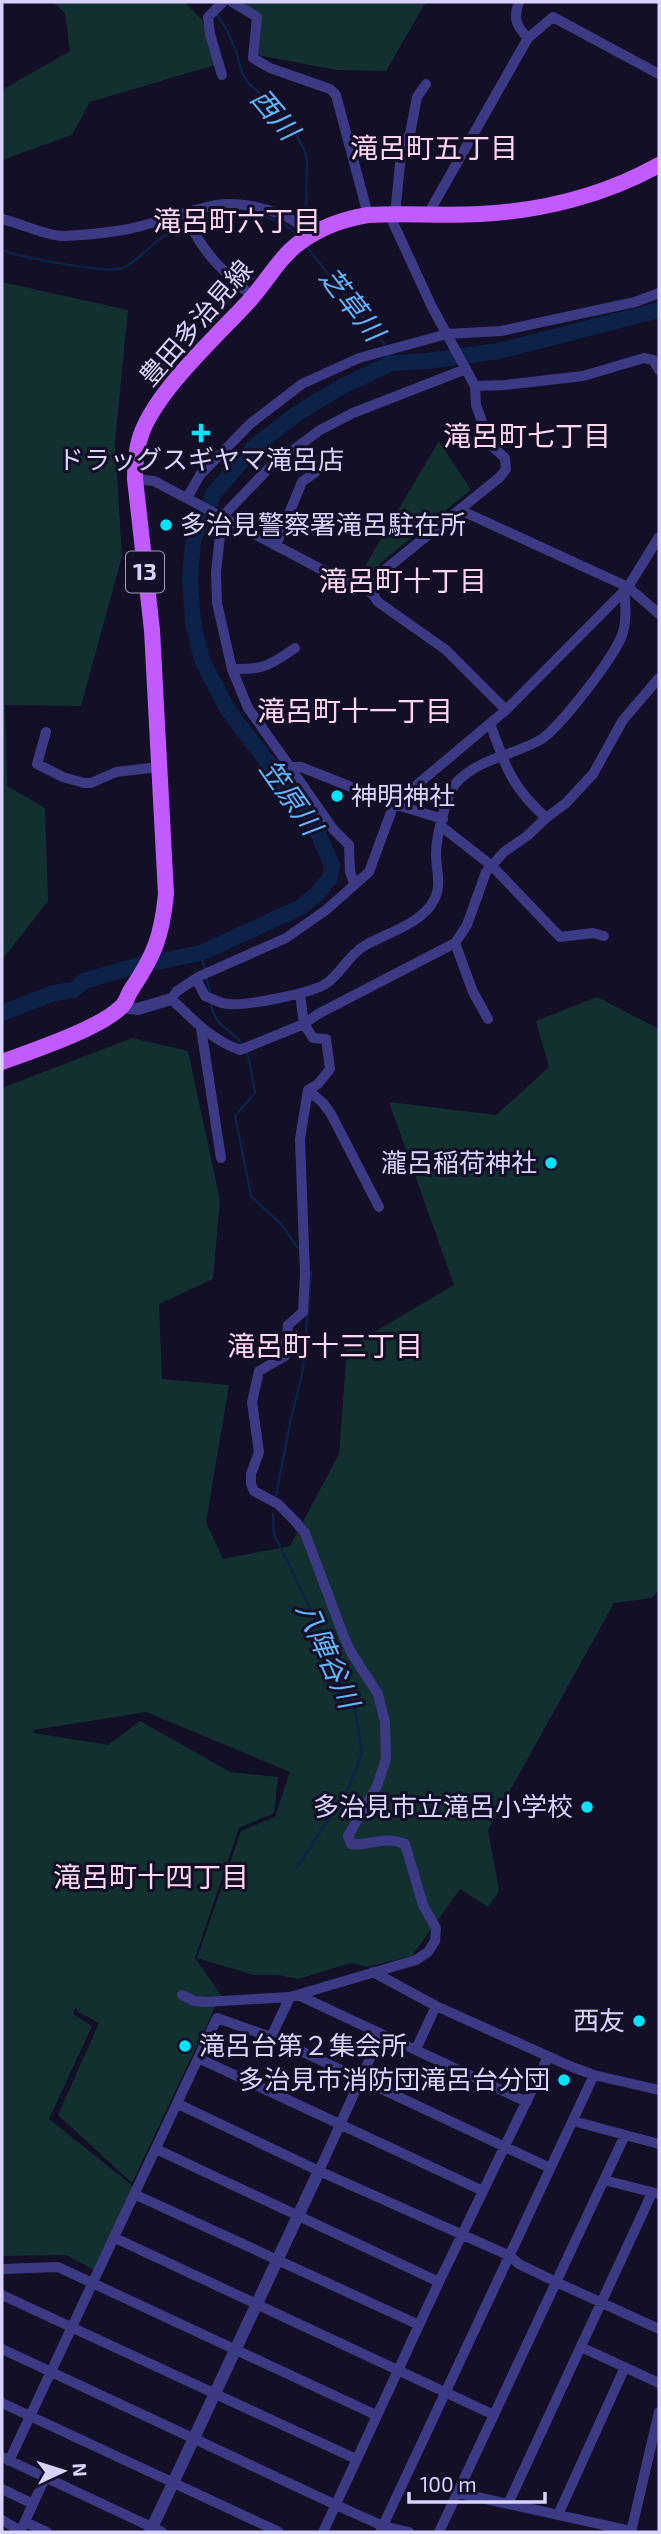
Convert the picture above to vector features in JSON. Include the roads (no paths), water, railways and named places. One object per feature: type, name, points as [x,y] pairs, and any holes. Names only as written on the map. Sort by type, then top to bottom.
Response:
[{"type":"main road","name":"豊田多治見線","points":[[2,1062],[103,1020],[126,1000],[153,956],[164,920],[166,894],[152,630],[135,479],[138,444],[162,396],[305,236],[338,222],[368,215],[480,214],[526,210],[578,198],[629,181],[659,165]]},
{"type":"street","points":[[232,2],[257,17],[253,58],[270,68],[330,89],[336,94],[368,215]]},
{"type":"street","points":[[519,2],[514,13],[517,26],[527,38]]},
{"type":"street","points":[[222,3],[210,12],[208,17],[222,75]]},
{"type":"street","points":[[428,214],[527,38],[553,16],[659,74]]},
{"type":"street","points":[[371,590],[387,568],[460,510],[506,468],[505,458],[494,447],[486,433],[476,405],[475,386],[447,334],[392,214],[402,145],[410,134],[417,97],[426,84]]},
{"type":"street","points":[[2,219],[59,236],[189,221],[225,204],[273,211],[297,221],[305,236]]},
{"type":"street","points":[[189,221],[217,267],[253,297]]},
{"type":"street","points":[[187,498],[200,475],[251,424],[302,384],[359,358],[447,334],[501,331],[635,302],[659,293]]},
{"type":"street","points":[[475,386],[583,376],[644,358],[653,360],[659,370]]},
{"type":"street","points":[[354,883],[350,872],[349,845],[333,829],[248,708],[232,669],[216,603],[216,572],[222,517],[270,467],[320,430],[353,413],[466,369]]},
{"type":"street","points":[[276,545],[302,482],[322,467]]},
{"type":"street","points":[[135,479],[153,481],[349,584],[371,590],[378,602],[446,650],[506,710]]},
{"type":"street","points":[[460,510],[626,589],[659,614]]},
{"type":"street","points":[[126,1000],[138,1009],[171,999],[177,991],[202,976],[286,938],[340,899],[354,883],[369,872],[394,804],[506,710],[626,589],[659,537]]},
{"type":"street","points":[[202,976],[205,996],[222,1003],[233,1005],[300,994],[327,984],[361,947],[427,911],[435,900],[439,887],[436,850],[447,797],[456,784],[484,762],[518,751],[543,738],[612,656],[623,634],[626,589]]},
{"type":"street","points":[[232,669],[257,670],[295,649]]},
{"type":"street","points":[[171,999],[222,1044],[245,1048],[304,1024],[318,1014],[455,943],[467,925],[486,872],[504,852],[566,803],[593,774],[622,720],[659,678]]},
{"type":"street","points":[[491,723],[501,755],[523,797],[546,818]]},
{"type":"street","points":[[46,732],[37,764],[63,777],[91,783],[116,772],[159,767]]},
{"type":"street","points":[[290,767],[301,767],[335,779],[442,823],[492,866],[560,937],[593,933],[604,936]]},
{"type":"street","points":[[455,943],[472,992],[488,1019]]},
{"type":"street","points":[[182,1995],[194,2001],[205,2002],[294,1996],[416,1960],[428,1952],[435,1941],[436,1928],[423,1905],[405,1844],[393,1839],[351,1844],[348,1836],[377,1786],[386,1759],[385,1722],[378,1694],[344,1637],[305,1533],[278,1504],[254,1491],[251,1483],[251,1474],[259,1452],[252,1402],[259,1371],[285,1356],[288,1325],[303,1312],[305,1273],[300,1139],[308,1090],[318,1084],[330,1069],[326,1039],[313,1038],[304,1024],[300,994]]},
{"type":"street","points":[[201,1028],[221,1158]]},
{"type":"street","points":[[308,1090],[331,1114],[379,1207]]},
{"type":"street","points":[[373,1972],[436,2006],[594,2076],[659,2090]]},
{"type":"street","points":[[294,1996],[416,2049],[527,2102]]},
{"type":"street","points":[[271,2037],[294,1996]]},
{"type":"street","points":[[416,2049],[436,2006]]},
{"type":"street","points":[[381,2034],[362,2078],[257,2305],[173,2483],[154,2531],[6,2459],[31,2417],[217,2018],[271,2037],[362,2078],[550,2168]]},
{"type":"street","points":[[323,2532],[461,2235],[548,2057]]},
{"type":"street","points":[[198,2058],[483,2191]]},
{"type":"street","points":[[382,2529],[594,2076]]},
{"type":"street","points":[[178,2104],[319,2171],[510,2256],[519,2264],[659,2329]]},
{"type":"street","points":[[573,2121],[659,2144]]},
{"type":"street","points":[[439,2532],[625,2134]]},
{"type":"street","points":[[156,2149],[439,2282]]},
{"type":"street","points":[[508,2504],[601,2302],[656,2193],[604,2180]]},
{"type":"street","points":[[135,2194],[419,2325]]},
{"type":"street","points":[[115,2238],[494,2415]]},
{"type":"street","points":[[2,2269],[58,2267],[376,2415]]},
{"type":"street","points":[[2,2295],[356,2459]]},
{"type":"street","points":[[581,2347],[659,2383]]},
{"type":"street","points":[[2,2349],[382,2529],[409,2532]]},
{"type":"street","points":[[558,2515],[625,2367]]},
{"type":"street","points":[[2,2403],[279,2532]]},
{"type":"street","points":[[458,2493],[631,2532],[659,2412]]},
{"type":"street","points":[[22,2528],[45,2478]]},
{"type":"street","points":[[2,2489],[33,2504]]},
{"type":"street","points":[[2,2520],[22,2528],[47,2532]]},
{"type":"waterway","name":"西川","points":[[216,13],[226,28],[242,73],[249,84],[283,113],[304,149],[307,159],[306,206],[301,224]]},
{"type":"waterway","name":"芝草川","points":[[2,250],[82,267],[123,268],[167,234],[201,218],[225,212],[265,217],[285,225],[299,237]]},
{"type":"waterway","name":"芝草川","points":[[305,245],[386,346]]},
{"type":"waterway","name":"笠原川","points":[[2,1013],[54,993],[73,990],[84,981],[132,967],[201,953],[301,907],[318,893],[330,878],[332,865],[313,822],[228,710],[202,660],[193,622],[190,579],[193,541],[214,493],[254,447],[295,415],[339,388],[391,363],[499,351],[659,310]]},
{"type":"waterway","name":"芝草川","points":[[388,353],[391,363]]},
{"type":"waterway","name":"八陣谷川","points":[[201,953],[205,969]]},
{"type":"waterway","name":"八陣谷川","points":[[206,976],[210,993]]},
{"type":"waterway","name":"八陣谷川","points":[[211,1003],[216,1018],[241,1042],[250,1063],[255,1093],[235,1116],[251,1196],[281,1224],[298,1248]]},
{"type":"waterway","name":"八陣谷川","points":[[276,1495],[303,1370],[311,1272]]},
{"type":"waterway","name":"八陣谷川","points":[[273,1514],[274,1534],[355,1709],[362,1753],[347,1791],[297,1867]]},
{"type":"place","name":"ドラッグスギヤマ滝呂店","points":[[201,433]]},
{"type":"place","name":"多治見警察署滝呂駐在所","points":[[166,525]]},
{"type":"place","name":"神明神社","points":[[337,796]]},
{"type":"place","name":"瀧呂稲荷神社","points":[[551,1163]]},
{"type":"place","name":"多治見市立滝呂小学校","points":[[587,1807]]},
{"type":"place","name":"西友","points":[[639,2021]]},
{"type":"place","name":"滝呂台第２集会所","points":[[185,2046]]},
{"type":"place","name":"多治見市消防団滝呂台分団","points":[[564,2080]]},
{"type":"district","name":"滝呂町五丁目","points":[[434,148]]},
{"type":"district","name":"滝呂町六丁目","points":[[237,221]]},
{"type":"district","name":"滝呂町七丁目","points":[[527,436]]},
{"type":"district","name":"滝呂町十丁目","points":[[403,581]]},
{"type":"district","name":"滝呂町十一丁目","points":[[355,711]]},
{"type":"district","name":"滝呂町十三丁目","points":[[325,1346]]},
{"type":"district","name":"滝呂町十四丁目","points":[[151,1877]]}]
